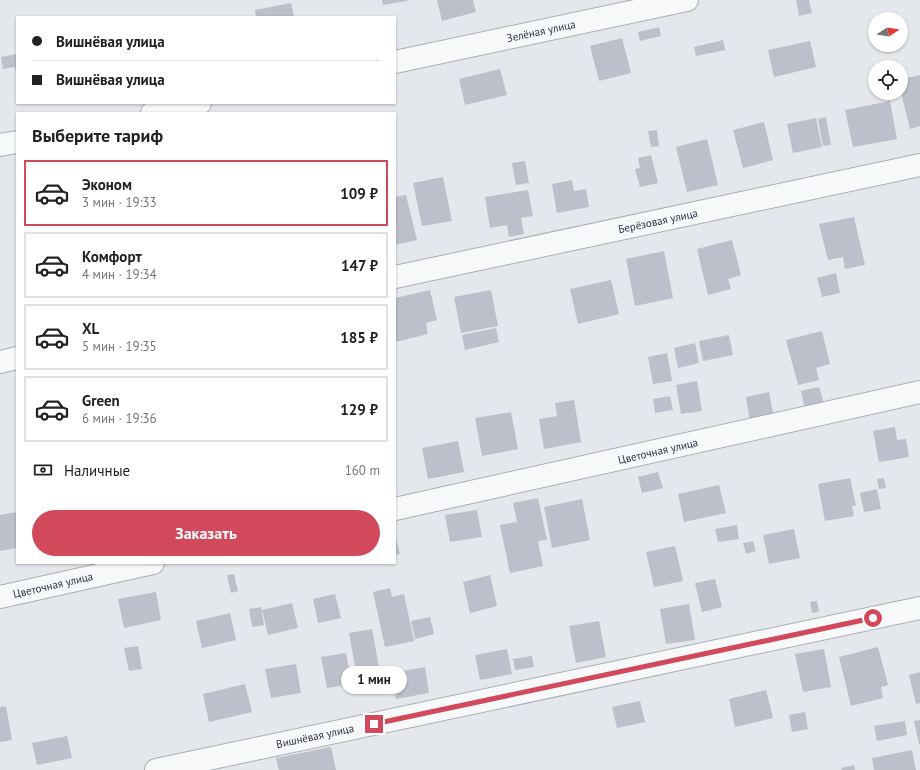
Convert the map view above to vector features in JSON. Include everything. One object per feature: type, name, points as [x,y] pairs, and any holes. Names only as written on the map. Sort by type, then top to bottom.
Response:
[{"type":"street","name":"Зелёная улица","points":[[396,62],[687,0]]},
{"type":"street","points":[[157,112],[195,104]]},
{"type":"street","points":[[0,145],[16,142]]},
{"type":"street","name":"Берёзовая улица","points":[[396,277],[920,164]]},
{"type":"street","points":[[0,362],[16,358]]},
{"type":"street","name":"Цветочная улица","points":[[396,509],[920,392]]},
{"type":"street","name":"Цветочная улица","points":[[0,597],[148,564]]},
{"type":"street","name":"Вишнёвая улица","points":[[156,770],[920,608]]},
{"type":"building","points":[[382,0],[407,0],[407,1],[383,5]]},
{"type":"building","points":[[437,0],[473,0],[476,12],[442,21]]},
{"type":"building","points":[[796,0],[809,0],[812,13],[799,16]]},
{"type":"building","points":[[291,3],[294,16],[256,16],[255,10]]},
{"type":"building","points":[[659,27],[661,36],[640,41],[638,32]]},
{"type":"building","points":[[622,38],[631,73],[599,81],[590,46]]},
{"type":"building","points":[[723,40],[725,50],[696,56],[694,47]]},
{"type":"building","points":[[810,41],[816,67],[774,77],[768,50]]},
{"type":"building","points":[[16,54],[16,73],[15,67],[3,69],[1,57]]},
{"type":"building","points":[[500,69],[507,95],[465,105],[459,79]]},
{"type":"building","points":[[920,75],[920,126],[910,129],[903,100],[908,100],[908,78]]},
{"type":"building","points":[[890,101],[897,139],[853,147],[845,110]]},
{"type":"building","points":[[826,117],[831,145],[823,146],[818,119]]},
{"type":"building","points":[[816,118],[822,147],[793,153],[787,124]]},
{"type":"building","points":[[764,122],[773,160],[743,168],[733,130]]},
{"type":"building","points":[[657,130],[659,146],[651,147],[648,131]]},
{"type":"building","points":[[707,139],[718,185],[687,192],[676,147]]},
{"type":"building","points":[[651,155],[658,183],[640,187],[635,169],[640,168],[638,158]]},
{"type":"building","points":[[525,161],[529,183],[516,185],[512,163]]},
{"type":"building","points":[[443,177],[452,221],[422,226],[413,183]]},
{"type":"building","points":[[572,180],[574,191],[586,189],[589,207],[557,213],[552,184]]},
{"type":"building","points":[[528,190],[533,216],[521,218],[524,234],[509,237],[507,225],[490,228],[485,197]]},
{"type":"building","points":[[406,195],[417,240],[396,245],[396,197]]},
{"type":"building","points":[[854,217],[865,265],[845,269],[843,257],[828,260],[819,224]]},
{"type":"building","points":[[732,240],[741,275],[728,279],[731,289],[708,295],[697,249]]},
{"type":"building","points":[[664,251],[673,298],[635,306],[626,259]]},
{"type":"building","points":[[836,273],[840,293],[822,297],[817,278]]},
{"type":"building","points":[[611,280],[619,314],[578,324],[570,289]]},
{"type":"building","points":[[430,290],[437,320],[426,323],[428,334],[396,342],[396,298]]},
{"type":"building","points":[[491,290],[498,326],[461,333],[454,297]]},
{"type":"building","points":[[496,328],[499,342],[465,350],[462,335]]},
{"type":"building","points":[[822,331],[830,364],[816,368],[819,380],[798,385],[786,340]]},
{"type":"building","points":[[729,335],[733,355],[703,361],[699,341]]},
{"type":"building","points":[[695,343],[699,363],[678,368],[674,348]]},
{"type":"building","points":[[667,353],[672,381],[653,384],[648,357]]},
{"type":"building","points":[[697,381],[702,411],[681,414],[676,385]]},
{"type":"building","points":[[819,387],[824,404],[805,409],[801,391]]},
{"type":"building","points":[[769,392],[774,417],[750,422],[746,397]]},
{"type":"building","points":[[670,396],[673,410],[655,413],[653,399]]},
{"type":"building","points":[[574,400],[581,442],[544,449],[539,419],[557,416],[555,403]]},
{"type":"building","points":[[511,412],[518,449],[482,456],[475,418]]},
{"type":"building","points":[[895,427],[897,440],[906,439],[909,457],[879,462],[873,431]]},
{"type":"building","points":[[458,441],[464,472],[428,479],[422,448]]},
{"type":"building","points":[[658,472],[663,488],[642,493],[638,477]]},
{"type":"building","points":[[850,478],[856,506],[852,506],[854,516],[825,521],[818,484]]},
{"type":"building","points":[[884,478],[886,488],[879,489],[877,479]]},
{"type":"building","points":[[719,485],[726,513],[684,522],[678,494]]},
{"type":"building","points":[[877,489],[881,509],[864,512],[860,493]]},
{"type":"building","points":[[538,498],[547,540],[538,541],[543,566],[510,573],[500,525],[517,522],[513,503]]},
{"type":"building","points":[[582,499],[590,540],[552,548],[544,507]]},
{"type":"building","points":[[477,510],[482,537],[450,542],[445,515]]},
{"type":"building","points":[[16,512],[16,548],[0,551],[0,515]]},
{"type":"building","points":[[737,525],[739,539],[718,542],[715,529]]},
{"type":"building","points":[[794,529],[800,558],[769,564],[763,535]]},
{"type":"building","points":[[396,539],[400,554],[396,555]]},
{"type":"building","points":[[753,541],[756,551],[746,554],[743,543]]},
{"type":"building","points":[[675,546],[683,581],[654,587],[646,552]]},
{"type":"building","points":[[234,574],[238,591],[231,593],[227,575]]},
{"type":"building","points":[[490,575],[497,606],[470,613],[463,582]]},
{"type":"building","points":[[715,579],[722,607],[702,612],[695,583]]},
{"type":"building","points":[[390,588],[392,597],[404,594],[414,641],[385,647],[373,592]]},
{"type":"building","points":[[156,592],[161,620],[124,628],[118,599]]},
{"type":"building","points":[[335,594],[341,618],[318,623],[313,599]]},
{"type":"building","points":[[817,601],[819,612],[812,613],[810,602]]},
{"type":"building","points":[[292,603],[298,628],[268,635],[262,610]]},
{"type":"building","points":[[689,604],[695,640],[666,644],[660,609]]},
{"type":"building","points":[[261,607],[264,625],[252,627],[249,609]]},
{"type":"building","points":[[230,613],[236,640],[202,648],[196,621]]},
{"type":"building","points":[[430,617],[434,634],[415,639],[411,621]]},
{"type":"building","points":[[599,621],[606,657],[576,663],[569,626]]},
{"type":"building","points":[[372,629],[379,667],[356,671],[349,633]]},
{"type":"building","points":[[138,646],[142,669],[129,671],[124,648]]},
{"type":"building","points":[[878,647],[888,685],[881,687],[883,698],[851,706],[839,657]]},
{"type":"building","points":[[507,649],[512,674],[480,680],[475,655]]},
{"type":"building","points":[[824,649],[831,687],[803,692],[795,654]]},
{"type":"building","points":[[346,653],[352,684],[327,688],[321,657]]},
{"type":"building","points":[[532,656],[534,667],[515,670],[513,659]]},
{"type":"building","points":[[296,664],[301,693],[271,698],[265,669]]},
{"type":"building","points":[[425,667],[429,693],[396,699],[391,673]]},
{"type":"building","points":[[920,672],[920,703],[916,704],[909,675]]},
{"type":"building","points":[[245,684],[252,712],[209,722],[203,694]]},
{"type":"building","points":[[766,690],[773,718],[735,727],[729,699]]},
{"type":"building","points":[[640,701],[645,722],[617,728],[612,707]]},
{"type":"building","points":[[6,706],[12,740],[0,742],[0,707]]},
{"type":"building","points":[[805,712],[808,729],[792,732],[789,715]]},
{"type":"building","points":[[920,720],[920,744],[919,744],[914,721]]},
{"type":"building","points":[[905,721],[907,735],[877,741],[874,726]]},
{"type":"building","points":[[67,736],[72,758],[37,765],[32,743]]},
{"type":"building","points":[[331,747],[336,770],[279,770],[276,758]]},
{"type":"building","points":[[912,750],[916,770],[874,770],[872,758]]},
{"type":"building","points":[[854,765],[855,770],[842,770],[841,768]]},
{"type":"route","points":[[374,724],[873,618]]}]
